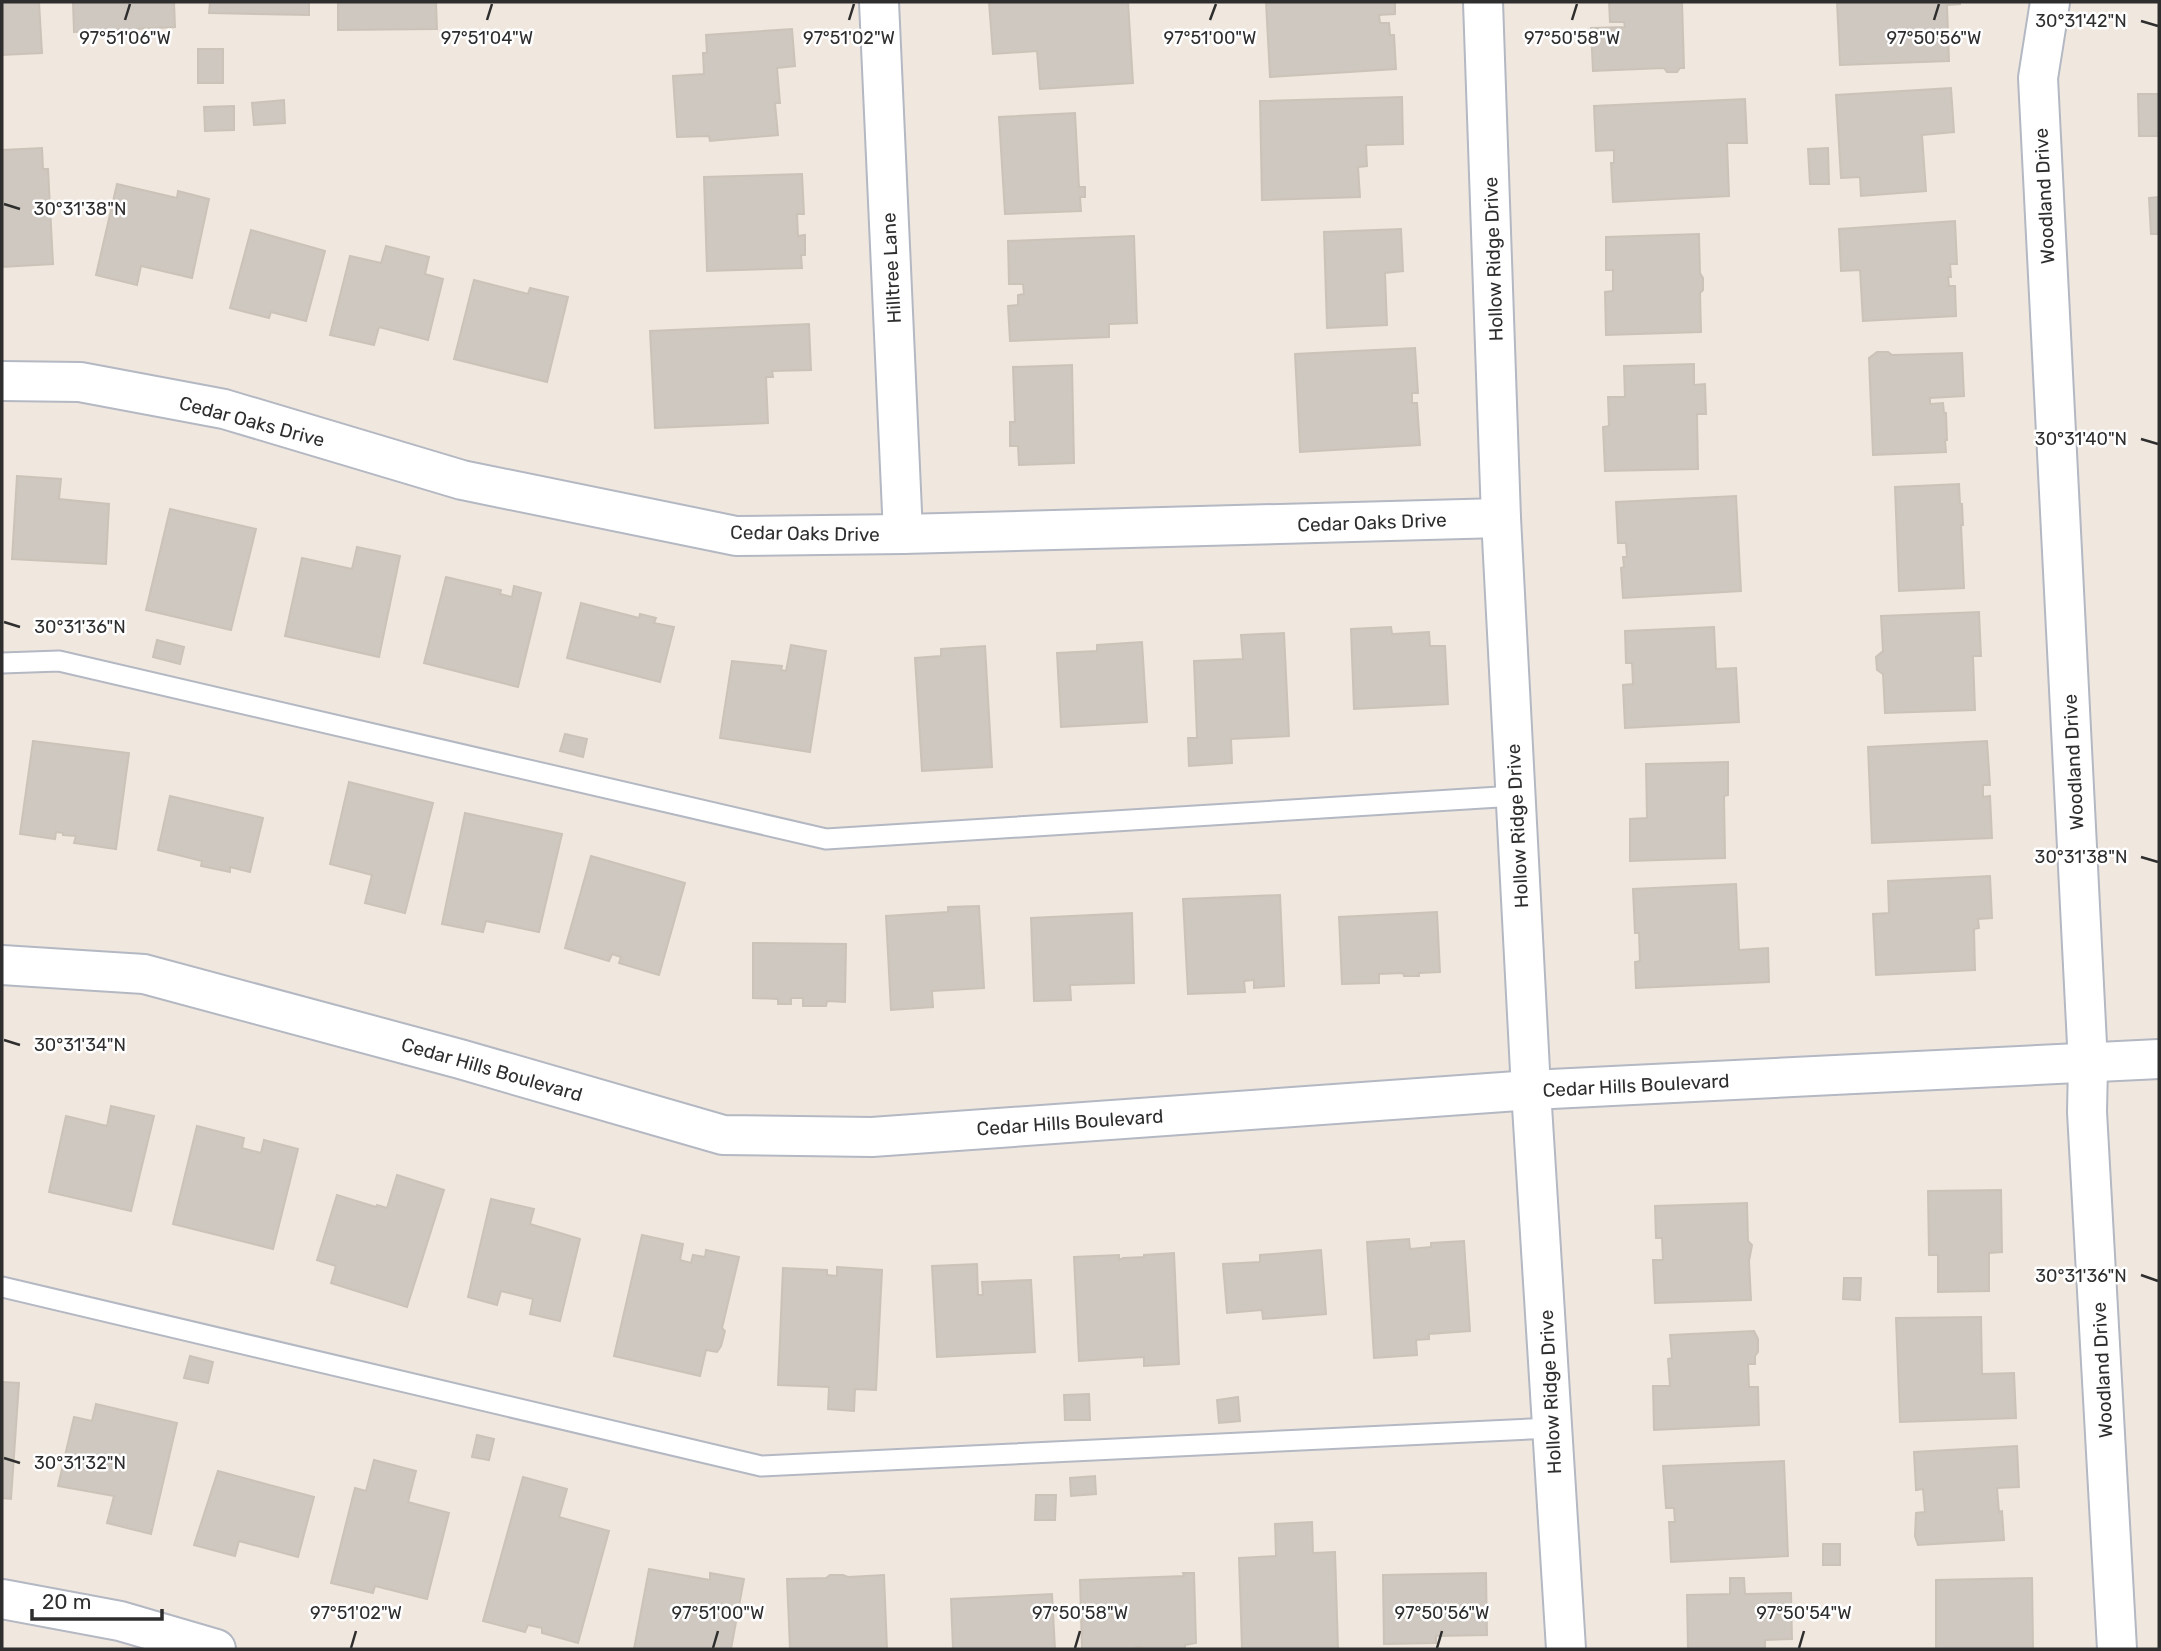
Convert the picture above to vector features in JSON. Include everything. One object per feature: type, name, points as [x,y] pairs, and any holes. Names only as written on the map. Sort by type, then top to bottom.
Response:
[{"type":"street","name":"Hilltree Lane","points":[[879,2],[903,534]]},
{"type":"street","name":"Hollow Ridge Drive","points":[[1483,2],[1501,518],[1515,796],[1566,1649]]},
{"type":"street","name":"Woodland Drive","points":[[2050,2],[2038,78],[2088,1064],[2087,1112],[2117,1649]]},
{"type":"street","name":"Cedar Oaks Drive","points":[[2,381],[80,382],[225,409],[462,481],[736,536],[1501,518]]},
{"type":"street","name":"Cedar Hills Boulevard","points":[[2,965],[144,974],[460,1059],[723,1135],[872,1137],[1531,1090],[2159,1059]]},
{"type":"street","points":[[2,1600],[120,1621],[216,1649]]},
{"type":"lane","points":[[2,663],[59,661],[826,839],[1515,796]]},
{"type":"lane","points":[[2,1287],[761,1466],[1552,1429]]},
{"type":"building","points":[[2,2],[39,2],[42,53],[2,55]]},
{"type":"building","points":[[73,2],[174,2],[175,27],[74,32]]},
{"type":"building","points":[[210,2],[309,2],[309,15],[209,13]]},
{"type":"building","points":[[338,2],[436,2],[437,29],[338,30]]},
{"type":"building","points":[[989,2],[1128,2],[1133,83],[1040,89],[1037,51],[993,54]]},
{"type":"building","points":[[1266,2],[1395,2],[1395,14],[1379,15],[1380,23],[1389,23],[1390,35],[1394,35],[1396,69],[1270,77]]},
{"type":"building","points":[[1609,2],[1682,2],[1684,68],[1677,72],[1667,72],[1664,68],[1593,71],[1591,28],[1625,27],[1624,22],[1610,22]]},
{"type":"building","points":[[1837,2],[1960,2],[1947,5],[1949,61],[1840,65]]},
{"type":"building","points":[[792,29],[795,66],[777,68],[780,103],[775,103],[778,135],[710,141],[709,136],[677,137],[673,76],[704,74],[706,35]]},
{"type":"building","points":[[198,49],[223,49],[223,83],[198,83]]},
{"type":"building","points":[[1951,88],[1954,132],[1922,135],[1926,191],[1861,196],[1860,177],[1841,178],[1836,95]]},
{"type":"building","points":[[2138,94],[2159,94],[2159,136],[2139,136]]},
{"type":"building","points":[[1402,97],[1403,144],[1366,145],[1367,166],[1358,167],[1360,197],[1262,200],[1260,101]]},
{"type":"building","points":[[1745,99],[1747,143],[1727,143],[1729,196],[1613,202],[1611,163],[1614,163],[1614,150],[1596,151],[1594,106]]},
{"type":"building","points":[[284,100],[285,123],[254,125],[252,103]]},
{"type":"building","points":[[234,106],[234,130],[205,131],[204,107]]},
{"type":"building","points":[[1075,113],[1079,187],[1085,187],[1085,197],[1080,197],[1081,211],[1005,214],[999,117]]},
{"type":"building","points":[[42,148],[43,169],[48,169],[53,264],[2,267],[2,150]]},
{"type":"building","points":[[1828,148],[1829,184],[1810,184],[1808,149]]},
{"type":"building","points":[[802,174],[804,214],[797,214],[798,236],[805,235],[805,255],[801,255],[802,268],[707,271],[704,177]]},
{"type":"building","points":[[117,184],[177,198],[178,191],[209,199],[192,278],[141,266],[137,285],[96,275]]},
{"type":"building","points":[[2159,197],[2159,234],[2151,234],[2149,198]]},
{"type":"building","points":[[1955,221],[1957,264],[1950,264],[1951,277],[1948,277],[1949,286],[1955,286],[1956,316],[1863,321],[1860,270],[1841,271],[1839,229]]},
{"type":"building","points":[[1401,229],[1403,271],[1385,273],[1387,325],[1327,328],[1324,232]]},
{"type":"building","points":[[251,230],[325,251],[306,321],[271,312],[269,318],[230,308]]},
{"type":"building","points":[[1699,234],[1700,273],[1703,278],[1703,290],[1700,293],[1701,332],[1606,335],[1605,292],[1613,291],[1613,270],[1606,270],[1606,237]]},
{"type":"building","points":[[1134,236],[1137,323],[1109,324],[1109,337],[1010,341],[1008,306],[1018,305],[1018,295],[1024,294],[1023,284],[1009,284],[1008,241]]},
{"type":"building","points":[[386,246],[429,257],[425,274],[443,279],[428,340],[379,327],[374,345],[330,335],[350,256],[381,263]]},
{"type":"building","points":[[474,280],[528,294],[530,288],[568,297],[547,382],[454,359]]},
{"type":"building","points":[[809,324],[811,370],[772,371],[773,377],[766,377],[768,423],[655,428],[650,331]]},
{"type":"building","points":[[1415,348],[1418,393],[1412,393],[1412,403],[1417,403],[1420,445],[1300,452],[1295,354]]},
{"type":"building","points":[[1877,352],[1888,352],[1892,355],[1962,353],[1964,396],[1930,398],[1930,404],[1943,403],[1946,413],[1946,452],[1873,455],[1869,358]]},
{"type":"building","points":[[1694,364],[1694,385],[1705,384],[1706,414],[1697,414],[1698,469],[1605,471],[1603,427],[1609,426],[1608,397],[1625,397],[1624,366]]},
{"type":"building","points":[[1072,365],[1074,463],[1019,465],[1018,446],[1010,446],[1010,422],[1015,422],[1013,367]]},
{"type":"building","points":[[17,476],[61,479],[59,499],[109,504],[106,564],[12,559]]},
{"type":"building","points":[[1959,484],[1964,588],[1899,591],[1895,487]]},
{"type":"building","points":[[1736,496],[1741,591],[1623,598],[1621,568],[1624,567],[1623,557],[1627,557],[1626,543],[1618,543],[1616,502]]},
{"type":"building","points":[[170,509],[256,529],[231,630],[146,610]]},
{"type":"building","points":[[357,547],[400,556],[379,657],[285,636],[302,558],[352,569]]},
{"type":"building","points":[[446,577],[501,590],[500,594],[512,597],[514,586],[541,593],[518,687],[424,663]]},
{"type":"building","points":[[581,603],[639,618],[640,614],[656,618],[654,623],[674,627],[660,682],[567,658]]},
{"type":"building","points":[[1979,612],[1981,656],[1973,656],[1975,710],[1885,713],[1883,674],[1877,670],[1876,657],[1883,651],[1881,616]]},
{"type":"building","points":[[1391,627],[1392,634],[1429,632],[1430,646],[1445,646],[1448,704],[1354,709],[1351,629]]},
{"type":"building","points":[[1714,627],[1716,669],[1736,668],[1739,722],[1625,728],[1623,685],[1633,684],[1632,663],[1626,663],[1625,631]]},
{"type":"building","points":[[1284,633],[1289,736],[1231,739],[1232,763],[1189,766],[1188,738],[1197,738],[1194,661],[1243,659],[1241,635]]},
{"type":"building","points":[[157,640],[184,647],[180,664],[153,657]]},
{"type":"building","points":[[1142,642],[1147,722],[1061,727],[1057,653],[1097,651],[1097,645]]},
{"type":"building","points":[[791,645],[826,651],[810,752],[720,738],[732,661],[782,666],[781,670],[786,671]]},
{"type":"building","points":[[985,646],[992,767],[922,771],[915,658],[941,656],[941,649]]},
{"type":"building","points":[[565,734],[587,739],[583,757],[560,751]]},
{"type":"building","points":[[33,741],[129,753],[116,849],[74,843],[76,836],[63,833],[56,832],[55,839],[20,834]]},
{"type":"building","points":[[1987,741],[1990,785],[1983,785],[1983,797],[1990,796],[1992,838],[1872,843],[1868,747]]},
{"type":"building","points":[[1728,762],[1728,795],[1724,796],[1725,858],[1630,861],[1630,819],[1647,818],[1646,764]]},
{"type":"building","points":[[349,782],[433,803],[405,913],[365,903],[372,875],[330,864]]},
{"type":"building","points":[[170,796],[263,818],[250,872],[230,867],[230,872],[201,866],[202,861],[158,850]]},
{"type":"building","points":[[465,813],[562,834],[539,932],[486,921],[483,932],[442,924]]},
{"type":"building","points":[[591,856],[685,883],[659,975],[619,963],[621,957],[612,954],[609,961],[565,948]]},
{"type":"building","points":[[1990,876],[1992,918],[1978,919],[1979,928],[1974,929],[1975,970],[1876,975],[1873,914],[1889,913],[1888,881]]},
{"type":"building","points":[[1736,884],[1739,950],[1768,948],[1769,982],[1636,988],[1635,962],[1640,961],[1639,933],[1635,933],[1633,889]]},
{"type":"building","points":[[1280,895],[1284,986],[1254,988],[1254,980],[1244,981],[1245,992],[1188,994],[1183,899]]},
{"type":"building","points":[[979,906],[984,988],[932,991],[933,1007],[891,1010],[886,916],[948,912],[948,907]]},
{"type":"building","points":[[1437,912],[1440,972],[1419,973],[1419,976],[1404,976],[1403,973],[1379,974],[1379,983],[1342,984],[1339,917]]},
{"type":"building","points":[[1132,913],[1134,983],[1070,985],[1071,1000],[1034,1001],[1031,918]]},
{"type":"building","points":[[753,943],[846,944],[845,1002],[827,1001],[826,1006],[803,1006],[803,998],[791,998],[791,1004],[778,1004],[778,999],[753,998]]},
{"type":"building","points":[[111,1106],[154,1116],[131,1211],[49,1192],[66,1116],[107,1126]]},
{"type":"building","points":[[197,1126],[244,1138],[242,1148],[261,1153],[264,1140],[298,1149],[273,1249],[173,1224]]},
{"type":"building","points":[[397,1175],[444,1190],[407,1307],[331,1283],[336,1266],[317,1260],[337,1195],[387,1208]]},
{"type":"building","points":[[2001,1190],[2002,1252],[1989,1253],[1989,1291],[1938,1292],[1938,1255],[1929,1255],[1928,1191]]},
{"type":"building","points":[[491,1199],[534,1209],[530,1224],[580,1239],[560,1321],[530,1314],[533,1299],[501,1291],[497,1305],[468,1297]]},
{"type":"building","points":[[1747,1203],[1748,1241],[1752,1245],[1749,1261],[1751,1300],[1655,1303],[1653,1260],[1663,1260],[1662,1238],[1656,1238],[1655,1206]]},
{"type":"building","points":[[642,1235],[683,1244],[680,1260],[691,1263],[693,1255],[705,1257],[706,1250],[739,1257],[722,1328],[725,1331],[721,1346],[717,1352],[706,1350],[700,1376],[614,1356]]},
{"type":"building","points":[[1409,1239],[1410,1249],[1431,1247],[1431,1243],[1464,1241],[1470,1331],[1429,1334],[1429,1339],[1416,1340],[1417,1355],[1374,1358],[1367,1242]]},
{"type":"building","points":[[1321,1250],[1326,1314],[1263,1319],[1262,1310],[1227,1313],[1223,1264],[1260,1262],[1260,1255]]},
{"type":"building","points":[[1174,1253],[1179,1364],[1144,1366],[1144,1357],[1079,1361],[1074,1257],[1119,1255],[1119,1260]]},
{"type":"building","points":[[977,1264],[978,1295],[983,1295],[982,1282],[1031,1280],[1035,1352],[937,1357],[932,1266]]},
{"type":"building","points":[[837,1267],[882,1270],[876,1390],[855,1389],[854,1411],[828,1409],[829,1387],[778,1385],[783,1268],[827,1270],[827,1275],[837,1276]]},
{"type":"building","points":[[1844,1278],[1861,1278],[1860,1300],[1843,1299]]},
{"type":"building","points":[[1981,1317],[1982,1374],[2014,1373],[2016,1418],[1900,1422],[1896,1318]]},
{"type":"building","points":[[1754,1331],[1758,1339],[1758,1352],[1755,1364],[1748,1364],[1749,1387],[1758,1387],[1759,1425],[1654,1430],[1653,1386],[1670,1386],[1670,1335]]},
{"type":"building","points":[[190,1356],[213,1362],[208,1383],[184,1378]]},
{"type":"building","points":[[2,1382],[19,1383],[11,1499],[2,1498]]},
{"type":"building","points":[[1089,1394],[1090,1420],[1065,1420],[1064,1395]]},
{"type":"building","points":[[1238,1397],[1240,1421],[1219,1423],[1217,1400]]},
{"type":"building","points":[[96,1404],[177,1423],[151,1534],[107,1523],[114,1496],[58,1486],[74,1417],[92,1421]]},
{"type":"building","points":[[477,1435],[494,1439],[489,1460],[472,1457]]},
{"type":"building","points":[[2017,1446],[2019,1487],[1997,1488],[2004,1540],[1918,1545],[1915,1536],[1916,1513],[1925,1512],[1923,1489],[1916,1490],[1914,1452]]},
{"type":"building","points":[[374,1460],[416,1471],[408,1502],[449,1513],[427,1599],[375,1586],[373,1593],[331,1583],[355,1488],[366,1491]]},
{"type":"building","points":[[1784,1461],[1788,1556],[1671,1562],[1669,1522],[1675,1522],[1674,1508],[1666,1508],[1663,1466]]},
{"type":"building","points":[[218,1471],[314,1497],[298,1557],[239,1541],[235,1556],[194,1545]]},
{"type":"building","points":[[1095,1476],[1096,1494],[1071,1496],[1070,1478]]},
{"type":"building","points":[[523,1477],[567,1489],[559,1517],[609,1531],[578,1643],[542,1633],[542,1628],[528,1625],[525,1632],[483,1621]]},
{"type":"building","points":[[1036,1495],[1056,1495],[1055,1520],[1035,1520]]},
{"type":"building","points":[[1312,1522],[1313,1553],[1335,1552],[1338,1649],[1242,1649],[1239,1558],[1276,1556],[1275,1524]]},
{"type":"building","points":[[1823,1544],[1840,1544],[1840,1565],[1823,1565]]},
{"type":"building","points":[[649,1569],[710,1580],[710,1573],[744,1579],[731,1649],[634,1649]]},
{"type":"building","points":[[1183,1573],[1194,1573],[1196,1643],[1185,1645],[1185,1649],[1082,1649],[1080,1580],[1184,1576]]},
{"type":"building","points":[[1486,1573],[1487,1635],[1436,1636],[1436,1643],[1384,1644],[1383,1575]]},
{"type":"building","points":[[830,1575],[884,1575],[887,1649],[790,1649],[787,1579],[826,1578]]},
{"type":"building","points":[[1730,1578],[1744,1578],[1745,1594],[1791,1593],[1792,1639],[1765,1640],[1765,1649],[1688,1649],[1687,1595],[1730,1594]]},
{"type":"building","points":[[2032,1578],[2033,1649],[1936,1649],[1936,1580]]},
{"type":"building","points":[[1052,1594],[1055,1649],[953,1649],[951,1599]]}]
